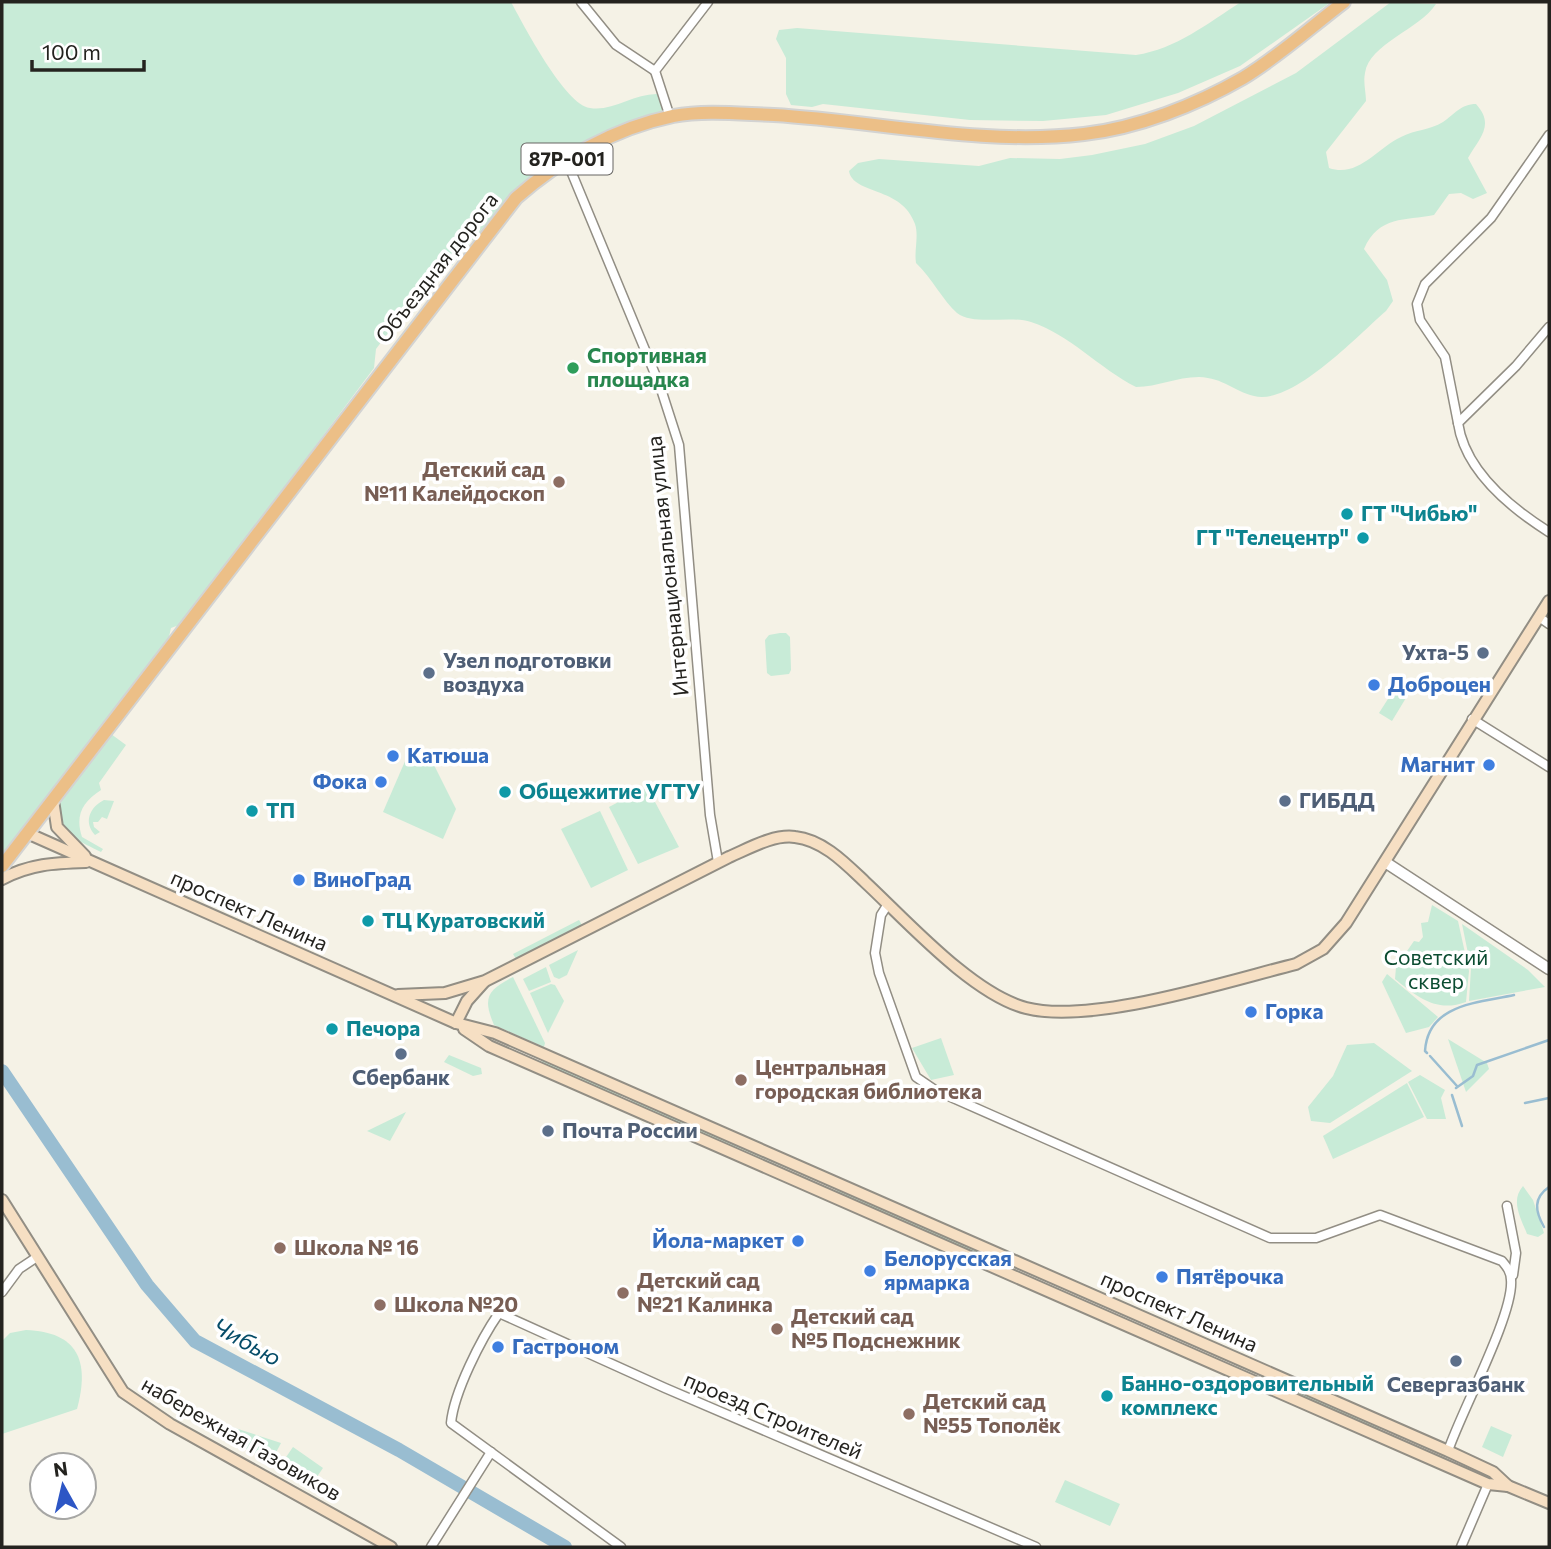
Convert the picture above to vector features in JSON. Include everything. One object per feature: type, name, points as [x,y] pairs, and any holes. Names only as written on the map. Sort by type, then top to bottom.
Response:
[{"type":"main road","name":"Объездная дорога","points":[[53,800],[516,198],[566,159],[624,131],[670,117],[734,113],[813,117],[1010,137],[1086,134],[1165,115],[1243,78],[1344,2]]},
{"type":"main road","points":[[392,995],[445,993],[485,981],[718,862],[764,842],[793,836],[818,843],[950,962],[1006,1001],[1052,1012],[1091,1011],[1296,964],[1323,949],[1346,923],[1472,719],[1549,601]]},
{"type":"main road","name":"87Р-001","points":[[2,866],[53,800]]},
{"type":"main road","points":[[53,800],[57,827],[92,862]]},
{"type":"main road","name":"проспект Ленина","points":[[27,833],[456,1023],[495,1033],[1448,1451],[1493,1472],[1508,1486]]},
{"type":"main road","points":[[2,879],[20,869],[46,863],[92,862]]},
{"type":"main road","points":[[456,1023],[467,1001],[485,981]]},
{"type":"main road","name":"проспект Ленина","points":[[456,1023],[489,1046],[1488,1484],[1508,1486],[1549,1503]]},
{"type":"main road","points":[[824,1193],[830,1180]]},
{"type":"main road","name":"набережная Газовиков","points":[[2,1200],[123,1392],[170,1424],[391,1547]]},
{"type":"street","points":[[580,2],[616,45],[655,71],[670,117]]},
{"type":"street","points":[[655,71],[708,2]]},
{"type":"street","points":[[1549,135],[1491,218],[1425,284],[1417,304],[1426,330],[1445,357],[1460,439],[1489,483],[1512,507],[1549,532]]},
{"type":"street","name":"Интернациональная улица","points":[[566,159],[660,386],[679,445],[710,815],[718,862]]},
{"type":"street","points":[[1458,424],[1516,366],[1549,327]]},
{"type":"street","points":[[1539,617],[1549,624]]},
{"type":"street","points":[[1472,719],[1549,767]]},
{"type":"street","points":[[1385,862],[1549,969]]},
{"type":"street","points":[[888,904],[881,915],[875,953],[879,973],[916,1077],[935,1090],[1270,1238],[1316,1238],[1380,1215],[1494,1256],[1510,1271],[1512,1282]]},
{"type":"street","points":[[1448,1451],[1504,1314],[1512,1282],[1516,1253],[1507,1206]]},
{"type":"street","points":[[2,1293],[19,1269],[37,1257]]},
{"type":"street","name":"проезд Строителей","points":[[491,1452],[451,1423],[452,1412],[475,1357],[499,1312],[665,1388],[1036,1547]]},
{"type":"street","points":[[431,1547],[491,1452],[621,1547]]},
{"type":"street","points":[[1461,1547],[1488,1484]]},
{"type":"green space","points":[[2,2],[511,2],[557,79],[580,103],[598,109],[649,94],[658,94],[664,110],[581,143],[537,174],[479,232],[410,317],[391,329],[376,349],[374,368],[182,624],[171,628],[168,641],[2,860]]},
{"type":"green space","points":[[1241,2],[1331,2],[1240,66],[1178,93],[1106,115],[1043,121],[970,120],[823,104],[812,107],[791,105],[786,94],[786,58],[776,39],[779,30],[797,28],[1136,55],[1178,41]]},
{"type":"green space","points":[[1391,2],[1436,4],[1429,13],[1385,45],[1369,63],[1364,76],[1366,101],[1326,152],[1329,168],[1339,170],[1358,166],[1401,137],[1438,125],[1462,108],[1476,104],[1482,111],[1485,125],[1468,158],[1487,193],[1473,199],[1461,193],[1449,194],[1434,215],[1403,219],[1377,230],[1364,249],[1387,280],[1393,301],[1386,311],[1324,366],[1287,390],[1269,396],[1254,396],[1222,382],[1199,377],[1136,387],[1071,343],[1031,322],[964,317],[947,302],[916,263],[916,229],[909,212],[900,203],[859,184],[852,179],[849,171],[858,163],[879,159],[979,166],[1010,158],[1060,159],[1092,155],[1145,144],[1194,126],[1296,73]]},
{"type":"green space","points":[[786,633],[790,637],[791,670],[789,674],[771,676],[767,673],[765,640],[769,635]]},
{"type":"green space","points":[[1402,677],[1415,683],[1392,721],[1379,713]]},
{"type":"green space","points":[[111,734],[126,745],[99,783],[101,790],[85,805],[79,822],[82,837],[103,849],[101,852],[67,832],[57,817],[57,808],[60,797]]},
{"type":"green space","points":[[409,752],[432,761],[456,809],[443,839],[383,812]]},
{"type":"green space","points":[[647,787],[679,847],[638,864],[609,807]]},
{"type":"green space","points":[[104,800],[114,801],[107,819],[102,817],[98,822],[93,822],[100,832],[95,835],[89,825],[90,815]]},
{"type":"green space","points":[[600,811],[628,870],[591,888],[561,829]]},
{"type":"green space","name":"Советский сквер","points":[[1432,905],[1458,921],[1469,971],[1466,1002],[1456,1005],[1446,1006],[1428,1001],[1395,979],[1396,967],[1414,941],[1419,942],[1423,937],[1421,923],[1428,922]]},
{"type":"green space","points":[[579,920],[582,925],[516,959],[513,954]]},
{"type":"green space","points":[[1462,924],[1528,970],[1545,987],[1469,1001],[1471,968]]},
{"type":"green space","points":[[578,950],[567,975],[559,979],[554,977],[549,965]]},
{"type":"green space","points":[[546,967],[551,982],[529,991],[523,979]]},
{"type":"green space","points":[[1387,974],[1438,1017],[1429,1027],[1406,1033],[1382,982]]},
{"type":"green space","points":[[513,977],[545,1043],[544,1047],[494,1025],[488,1008],[490,995],[498,986]]},
{"type":"green space","points":[[551,984],[555,985],[564,1001],[548,1033],[530,993]]},
{"type":"green space","points":[[941,1038],[954,1075],[931,1080],[912,1048]]},
{"type":"green space","points":[[1448,1039],[1487,1063],[1489,1069],[1466,1092]]},
{"type":"green space","points":[[1374,1043],[1412,1071],[1330,1123],[1311,1121],[1308,1107],[1333,1076],[1347,1045]]},
{"type":"green space","points":[[449,1055],[481,1068],[482,1074],[473,1076],[444,1062]]},
{"type":"green space","points":[[543,1059],[622,1094],[620,1098],[541,1063]]},
{"type":"green space","points":[[1420,1075],[1445,1090],[1441,1098],[1446,1119],[1427,1119],[1408,1082]]},
{"type":"green space","points":[[1407,1083],[1424,1117],[1333,1159],[1323,1136]]},
{"type":"green space","points":[[632,1098],[812,1176],[812,1179],[630,1102]]},
{"type":"green space","points":[[406,1112],[390,1141],[367,1131]]},
{"type":"green space","points":[[1523,1186],[1533,1200],[1544,1233],[1538,1237],[1527,1234],[1520,1216],[1517,1198]]},
{"type":"green space","points":[[838,1188],[993,1256],[992,1260],[836,1191]]},
{"type":"green space","points":[[26,1330],[58,1336],[76,1352],[82,1377],[81,1392],[77,1409],[2,1434],[2,1341],[10,1333]]},
{"type":"green space","points":[[1294,1388],[1380,1426],[1378,1431],[1292,1393]]},
{"type":"green space","points":[[229,1426],[281,1443],[271,1462],[223,1436]]},
{"type":"green space","points":[[1491,1426],[1512,1435],[1503,1457],[1482,1447]]},
{"type":"green space","points":[[293,1447],[323,1468],[312,1484],[282,1463]]},
{"type":"green space","points":[[1065,1480],[1120,1504],[1110,1526],[1055,1502]]},
{"type":"waterway","points":[[1427,1053],[1425,1051],[1428,1035],[1445,1015],[1470,1004],[1514,995]]},
{"type":"waterway","points":[[1456,1088],[1473,1076],[1477,1065],[1549,1040]]},
{"type":"waterway","points":[[1430,1056],[1457,1086]]},
{"type":"waterway","name":"Чибью","points":[[2,1071],[147,1285],[195,1341],[399,1450],[565,1547]]},
{"type":"waterway","points":[[1452,1095],[1462,1126]]},
{"type":"waterway","points":[[1525,1103],[1549,1098]]},
{"type":"waterway","points":[[1544,1227],[1537,1205],[1540,1196],[1549,1187]]},
{"type":"place","name":"Спортивная площадка","points":[[573,368]]},
{"type":"place","name":"Детский сад №11 Калейдоскоп","points":[[559,482]]},
{"type":"place","name":"ГТ \"Чибью\"","points":[[1347,514]]},
{"type":"place","name":"ГТ \"Телецентр\"","points":[[1363,538]]},
{"type":"place","name":"Ухта-5","points":[[1483,653]]},
{"type":"place","name":"Узел подготовки воздуха","points":[[429,673]]},
{"type":"place","name":"Доброцен","points":[[1374,685]]},
{"type":"place","name":"Катюша","points":[[393,756]]},
{"type":"place","name":"Магнит","points":[[1489,765]]},
{"type":"place","name":"Фока","points":[[381,782]]},
{"type":"place","name":"Общежитие УГТУ","points":[[505,792]]},
{"type":"place","name":"ГИБДД","points":[[1285,801]]},
{"type":"place","name":"ТП","points":[[252,811]]},
{"type":"place","name":"ВиноГрад","points":[[299,880]]},
{"type":"place","name":"ТЦ Куратовский","points":[[368,921]]},
{"type":"place","name":"Горка","points":[[1251,1012]]},
{"type":"place","name":"Печора","points":[[332,1029]]},
{"type":"place","name":"Сбербанк","points":[[401,1054]]},
{"type":"place","name":"Центральная городская библиотека","points":[[741,1080]]},
{"type":"place","name":"Почта России","points":[[548,1131]]},
{"type":"place","name":"Йола-маркет","points":[[798,1241]]},
{"type":"place","name":"Школа № 16","points":[[280,1248]]},
{"type":"place","name":"Белорусская ярмарка","points":[[870,1271]]},
{"type":"place","name":"Пятёрочка","points":[[1162,1277]]},
{"type":"place","name":"Детский сад №21 Калинка","points":[[623,1293]]},
{"type":"place","name":"Школа №20","points":[[380,1305]]},
{"type":"place","name":"Детский сад №5 Подснежник","points":[[777,1329]]},
{"type":"place","name":"Гастроном","points":[[498,1347]]},
{"type":"place","name":"Севергазбанк","points":[[1456,1361]]},
{"type":"place","name":"Банно-оздоровительный комплекс","points":[[1107,1396]]},
{"type":"place","name":"Детский сад №55 Тополёк","points":[[909,1414]]}]
